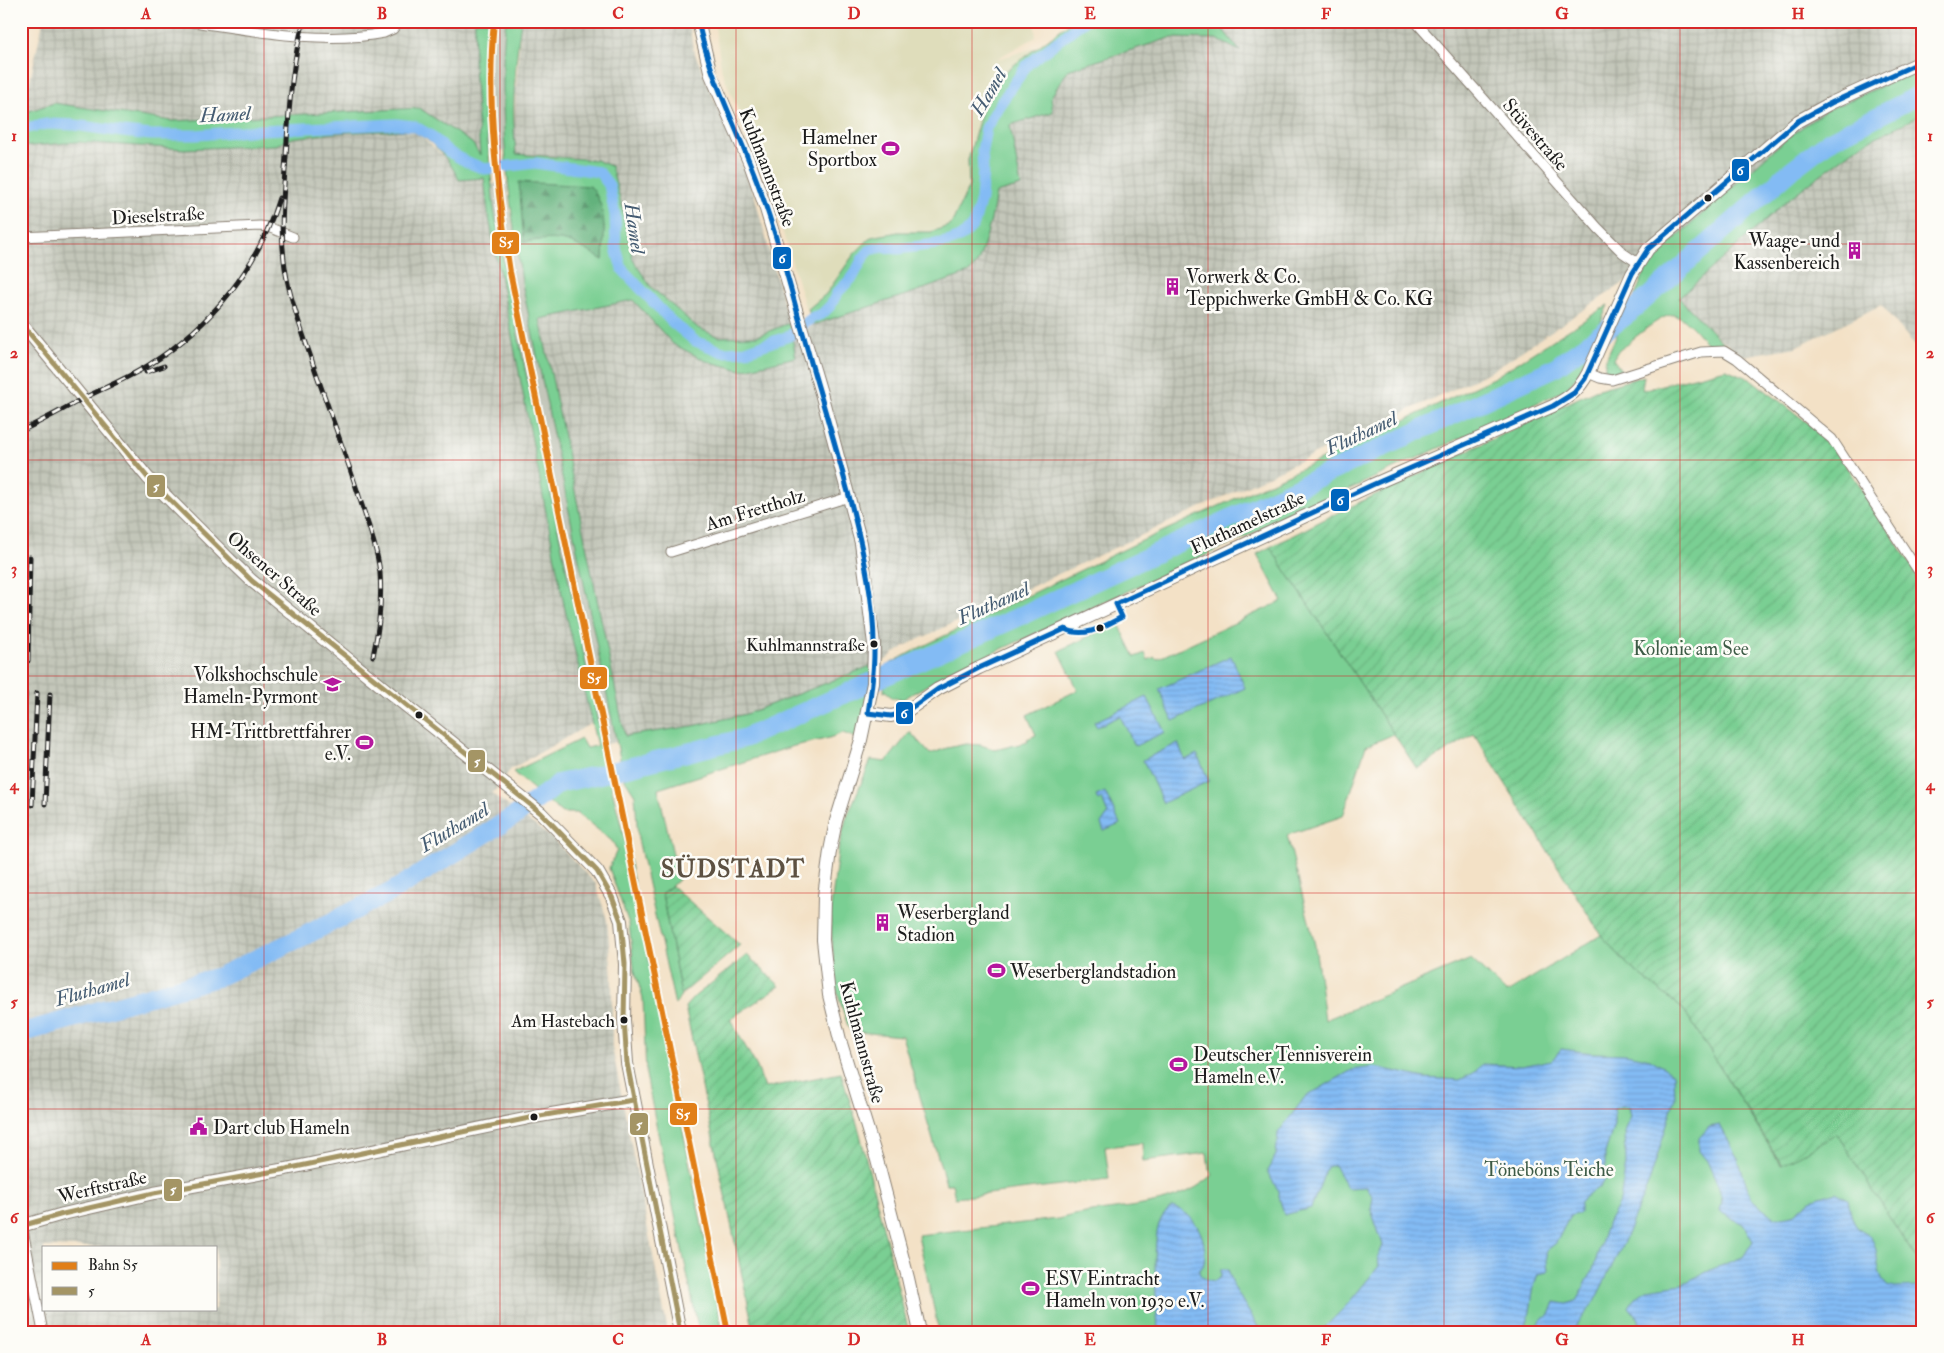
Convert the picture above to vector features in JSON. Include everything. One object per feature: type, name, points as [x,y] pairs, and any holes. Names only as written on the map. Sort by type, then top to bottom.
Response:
[{"type":"main road","name":"Kuhlmannstraße","points":[[698,21],[711,75],[759,185],[803,332],[861,544],[870,602],[875,668],[868,713],[836,821],[830,851],[824,896],[823,940],[829,995],[840,1040],[877,1160],[920,1332]]},
{"type":"main road","name":"Fluthamelstraße","points":[[868,713],[891,716],[904,713],[938,689],[979,668],[1372,485],[1571,396],[1583,383],[1614,312],[1638,263],[1648,249],[1798,121],[1831,103],[1923,62]]},
{"type":"main road","name":"Ohsener Straße","points":[[21,323],[148,478],[230,560],[390,693],[541,813],[597,871],[612,897],[621,921],[625,964],[624,1020],[626,1054],[633,1100]]},
{"type":"main road","name":"Werftstraße","points":[[22,1226],[63,1214],[154,1193],[286,1169],[534,1117],[633,1100]]},
{"type":"main road","points":[[633,1100],[680,1332]]},
{"type":"street","points":[[186,21],[327,38],[384,33],[393,29],[399,21]]},
{"type":"street","name":"Stüvestraße","points":[[1415,21],[1598,228],[1623,253],[1638,263]]},
{"type":"street","name":"Dieselstraße","points":[[21,237],[260,226],[268,227],[293,237]]},
{"type":"street","points":[[1588,373],[1612,380],[1701,352],[1724,351],[1737,359],[1832,439],[1923,578]]},
{"type":"street","name":"Am Frettholz","points":[[671,552],[849,497]]},
{"type":"street","points":[[22,1226],[43,1332]]},
{"type":"shaded area","points":[[43,21],[475,21],[474,65],[481,156],[419,108],[172,121],[54,103],[23,113]]},
{"type":"shaded area","points":[[489,21],[506,21],[503,121],[505,151],[489,152],[486,121]]},
{"type":"shaded area","points":[[521,21],[689,21],[693,49],[754,194],[789,323],[757,336],[719,337],[698,328],[651,287],[633,260],[622,206],[611,166],[516,154],[514,138]]},
{"type":"shaded area","points":[[714,21],[1034,21],[1036,37],[994,60],[1041,46],[1006,71],[968,160],[969,186],[951,225],[931,232],[898,232],[871,237],[854,254],[826,294],[806,310],[767,178],[722,72]]},
{"type":"shaded area","points":[[1216,21],[1923,21],[1923,68],[1825,111],[1787,138],[1631,278],[1490,372],[911,643],[886,660],[746,714],[693,726],[625,736],[540,318],[633,300],[673,344],[796,357],[792,340],[813,325],[969,273],[978,262],[984,245],[996,193],[1020,186],[1010,125],[1053,112],[1051,97],[1068,70],[1170,38],[1216,39],[1238,50]]},
{"type":"shaded area","points":[[1923,115],[1923,355],[1881,305],[1796,347],[1743,356],[1721,340],[1679,298],[1791,197],[1860,145]]},
{"type":"shaded area","points":[[411,130],[418,133],[452,164],[459,180],[484,178],[488,213],[538,474],[564,605],[592,723],[511,769],[492,794],[552,838],[596,884],[607,920],[612,976],[612,1047],[668,1332],[21,1332],[21,147],[77,142],[184,149],[276,145],[293,138],[335,133]]},
{"type":"shaded area","points":[[507,182],[509,206],[523,288],[616,742],[603,745],[509,291],[494,208],[492,184]]},
{"type":"green space","points":[[475,21],[489,21],[486,121],[494,208],[509,291],[610,781],[627,849],[723,1332],[699,1332],[646,1075],[643,999],[634,968],[629,924],[609,868],[617,850],[612,841],[577,813],[562,813],[513,772],[581,739],[586,748],[597,746],[564,605],[488,213],[484,178],[459,180],[451,165],[440,151],[426,139],[411,130],[335,133],[293,138],[276,145],[184,149],[77,142],[21,147],[23,113],[54,103],[172,121],[419,108],[472,143],[480,155],[474,65]]},
{"type":"green space","points":[[506,21],[521,21],[514,88],[516,154],[596,160],[611,166],[622,206],[633,260],[651,287],[698,328],[719,337],[757,336],[789,323],[796,357],[741,370],[706,361],[673,344],[633,300],[540,319],[625,736],[693,726],[746,714],[873,665],[861,740],[843,733],[794,746],[658,789],[679,880],[662,893],[681,995],[675,1005],[638,839],[635,795],[624,778],[523,288],[504,134],[503,67]],"holes":[[[604,225],[603,260],[575,242],[549,238],[525,242]]]},
{"type":"green space","points":[[1072,21],[1216,21],[1240,51],[1216,39],[1170,38],[1068,70],[1051,97],[1053,112],[1010,125],[1021,186],[996,193],[984,245],[978,262],[969,273],[813,325],[808,309],[826,294],[854,254],[871,237],[898,232],[931,232],[951,225],[969,186],[968,160],[987,92],[1006,71]]},
{"type":"green space","points":[[1923,68],[1923,114],[1860,145],[1791,197],[1679,298],[1726,346],[1707,344],[1684,320],[1675,315],[1669,315],[1654,323],[1617,352],[1613,359],[1621,370],[1611,372],[1605,369],[1605,361],[1650,261],[1787,138],[1825,111]]},
{"type":"green space","points":[[519,182],[590,186],[600,203],[604,221],[603,260],[566,241],[548,239],[524,242]]},
{"type":"green space","points":[[1608,305],[1579,374],[1565,390],[943,676],[903,699],[892,698],[886,691],[884,692],[886,666],[915,650],[1133,545],[1355,444],[1495,377]]},
{"type":"green space","name":"Kolonie am See","points":[[1726,369],[1752,380],[1830,440],[1923,583],[1923,1257],[1917,1260],[1837,1134],[1782,1165],[1684,1010],[1629,966],[1601,935],[1474,734],[1417,769],[1270,547],[1595,390],[1644,376],[1642,390]]},
{"type":"green space","points":[[1270,547],[1394,734],[1366,746],[1343,816],[1287,835],[1315,945],[1325,1020],[1471,959],[1507,993],[1601,935],[1629,966],[1684,1010],[1781,1165],[1837,1134],[1917,1260],[1923,1257],[1923,1332],[939,1332],[918,1235],[1058,1219],[1078,1214],[1159,1202],[1178,1196],[1196,1187],[1213,1175],[1209,1169],[1207,1153],[1143,1161],[1142,1143],[1105,1147],[1109,1179],[955,1198],[952,1184],[946,1184],[902,1036],[858,1032],[849,1029],[836,989],[830,916],[838,851],[846,819],[871,760],[886,762],[910,732],[930,754],[966,744],[981,745],[995,750],[1028,742],[1027,739],[1036,735],[1027,715],[1078,690],[1059,651],[1118,622],[1135,657],[1145,653],[1148,660],[1155,657],[1157,659],[1282,601],[1257,554]]},
{"type":"green space","points":[[672,886],[740,945],[681,995],[662,893]]},
{"type":"green space","points":[[747,955],[780,986],[730,1019],[757,1067],[765,1088],[841,1073],[859,1130],[909,1332],[754,1332],[685,1007],[694,997]]},
{"type":"water","points":[[1231,656],[1245,688],[1173,721],[1159,689]]},
{"type":"water","points":[[1147,697],[1165,732],[1135,746],[1120,716],[1097,727],[1094,722]]},
{"type":"water","points":[[1178,743],[1185,760],[1197,754],[1209,781],[1163,803],[1143,760]]},
{"type":"water","points":[[1105,792],[1120,824],[1104,831],[1101,824],[1108,814],[1102,799],[1098,801],[1096,796]]},
{"type":"water","name":"Töneböns Teiche","points":[[1561,1049],[1593,1053],[1626,1054],[1650,1059],[1674,1074],[1675,1098],[1650,1179],[1623,1244],[1592,1306],[1571,1332],[1533,1332],[1541,1320],[1550,1315],[1555,1302],[1567,1304],[1576,1301],[1592,1272],[1608,1222],[1620,1201],[1626,1164],[1625,1129],[1631,1116],[1629,1107],[1621,1106],[1614,1109],[1614,1125],[1605,1153],[1605,1178],[1600,1187],[1588,1194],[1580,1204],[1580,1213],[1570,1216],[1556,1243],[1546,1251],[1548,1272],[1538,1274],[1535,1281],[1528,1318],[1523,1332],[1320,1332],[1346,1306],[1379,1266],[1378,1257],[1383,1245],[1371,1210],[1373,1197],[1366,1187],[1347,1188],[1334,1165],[1327,1167],[1311,1208],[1284,1215],[1277,1189],[1267,1171],[1276,1155],[1278,1133],[1305,1097],[1352,1070],[1375,1067],[1425,1078],[1460,1080],[1476,1071],[1482,1064],[1522,1066],[1552,1060]]},
{"type":"water","points":[[1720,1125],[1738,1159],[1751,1198],[1776,1218],[1793,1215],[1811,1200],[1836,1192],[1848,1199],[1854,1223],[1874,1243],[1878,1267],[1887,1286],[1895,1288],[1923,1287],[1923,1332],[1639,1332],[1639,1319],[1629,1307],[1635,1297],[1647,1289],[1682,1284],[1743,1257],[1753,1241],[1743,1224],[1720,1212],[1722,1200],[1719,1188],[1707,1161],[1699,1151],[1699,1138],[1709,1127]]},
{"type":"water","points":[[1172,1207],[1188,1215],[1203,1239],[1205,1257],[1203,1266],[1199,1269],[1200,1275],[1215,1281],[1221,1277],[1221,1269],[1228,1269],[1234,1287],[1261,1332],[1158,1332],[1155,1276],[1157,1231],[1162,1217]]},
{"type":"waterway","name":"Hamel","points":[[21,129],[47,124],[75,125],[151,135],[196,135],[396,124],[414,126],[430,135],[449,152],[485,169],[535,163],[599,172],[609,185],[615,215],[616,248],[622,269],[672,322],[695,341],[723,352],[746,351],[789,336],[813,317],[822,314],[831,305],[837,293],[853,277],[863,258],[870,250],[883,247],[898,249],[936,244],[951,241],[965,234],[974,224],[981,199],[982,150],[986,128],[1027,65],[1084,21]]},
{"type":"waterway","name":"Fluthamel","points":[[21,1033],[218,977],[391,892],[516,815],[560,783],[745,738],[1014,619],[1554,368],[1631,312],[1790,171],[1829,141],[1923,93]]},
{"type":"railway","points":[[304,21],[293,71],[283,206],[283,255],[297,317],[353,477],[376,553],[380,573],[381,594],[373,656]]},
{"type":"railway","points":[[21,431],[141,370],[193,332],[212,313],[245,271],[259,248],[279,198]]},
{"type":"railway","points":[[146,372],[164,366]]},
{"type":"railway","points":[[28,661],[30,557]]},
{"type":"railway","points":[[21,609],[23,559]]},
{"type":"railway","points":[[21,779],[25,693]]},
{"type":"railway","points":[[32,805],[37,693]]},
{"type":"railway","points":[[45,804],[50,694]]},
{"type":"rail line","name":"S5","points":[[494,21],[491,84],[492,116],[497,178],[510,272],[728,1332]]},
{"type":"transit line","name":"6","points":[[698,21],[717,84],[750,164],[774,231],[852,507],[864,561],[873,616],[874,661],[868,713],[891,716],[904,713],[938,689],[979,668],[1065,629],[1080,633],[1101,627],[1122,617],[1116,604],[1372,485],[1553,406],[1574,393],[1585,379],[1632,274],[1648,249],[1798,121],[1831,103],[1923,61]]},
{"type":"transit line","name":"5","points":[[21,323],[148,478],[252,581],[541,813],[597,871],[612,897],[621,921],[625,964],[624,1020],[627,1063],[680,1332]]},
{"type":"transit line","name":"5","points":[[21,1226],[63,1214],[154,1193],[286,1169],[534,1117],[633,1100]]},
{"type":"place","name":"Hamelner Sportbox","points":[[891,148]]},
{"type":"place","name":"Waage- und Kassenbereich","points":[[1854,251]]},
{"type":"place","name":"Vorwerk & Co. Teppichwerke GmbH & Co. KG","points":[[1172,287]]},
{"type":"place","name":"Kuhlmannstraße","points":[[874,644]]},
{"type":"place","name":"Volkshochschule Hameln-Pyrmont","points":[[332,685]]},
{"type":"place","name":"HM-Trittbrettfahrer e.V.","points":[[365,742]]},
{"type":"place","name":"Weserbergland Stadion","points":[[883,923]]},
{"type":"place","name":"Weserberglandstadion","points":[[996,971]]},
{"type":"place","name":"Am Hastebach","points":[[624,1020]]},
{"type":"place","name":"Deutscher Tennisverein Hameln e.V.","points":[[1179,1065]]},
{"type":"place","name":"Dart club Hameln","points":[[199,1127]]},
{"type":"place","name":"ESV Eintracht Hameln von 1930 e.V.","points":[[1031,1289]]},
{"type":"district","name":"SÜDSTADT","points":[[733,869]]}]
